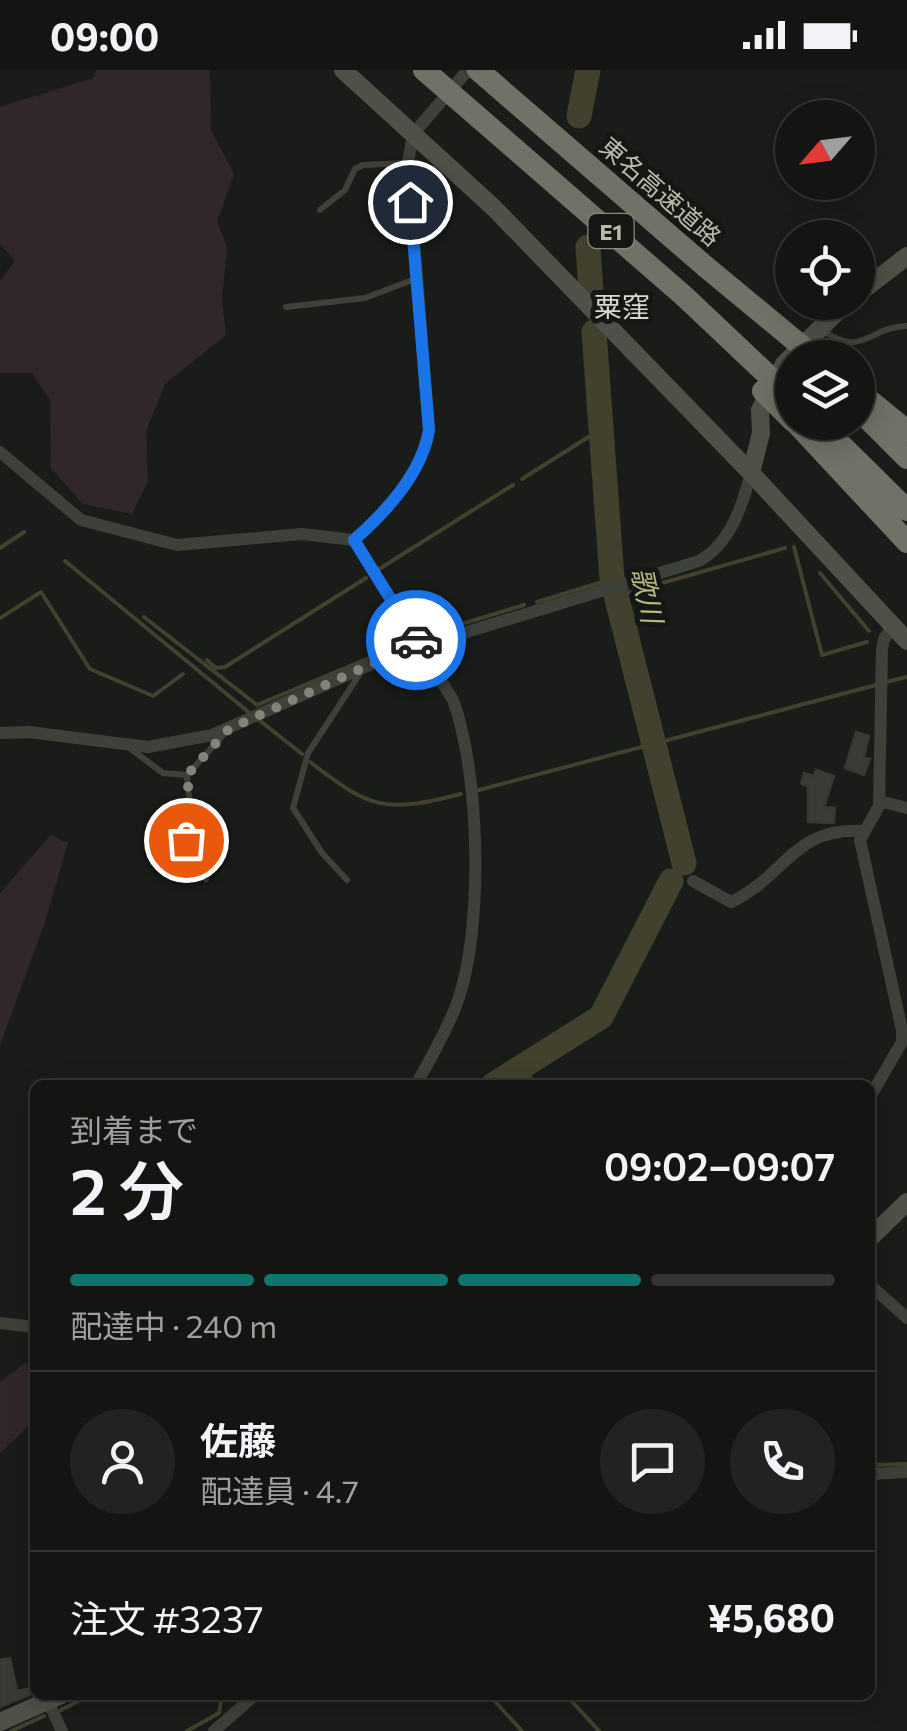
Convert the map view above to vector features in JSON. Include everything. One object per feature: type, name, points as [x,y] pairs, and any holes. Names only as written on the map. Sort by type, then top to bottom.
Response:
[{"type":"highway","name":"E1","points":[[424,70],[684,296],[775,382]]},
{"type":"highway","name":"東名高速道路","points":[[478,70],[706,267],[783,340]]},
{"type":"highway","points":[[534,163],[775,403]]},
{"type":"highway","points":[[706,267],[794,340]]},
{"type":"highway","points":[[875,412],[907,431]]},
{"type":"highway","points":[[875,420],[907,458]]},
{"type":"highway","points":[[827,440],[907,542]]},
{"type":"highway","points":[[828,440],[907,510]]},
{"type":"street","points":[[343,70],[468,183],[751,472],[907,640]]},
{"type":"street","points":[[0,452],[81,520],[161,541],[177,544],[302,534],[354,540],[382,516],[425,451],[429,430],[408,163],[413,134],[468,70]]},
{"type":"street","points":[[875,281],[907,256]]},
{"type":"street","points":[[0,733],[29,732],[126,746],[178,743],[229,729],[420,646],[680,568],[708,556],[730,530],[741,509],[761,433],[760,410],[784,364],[828,320]]},
{"type":"street","points":[[354,540],[453,700],[462,725],[471,787],[473,943],[461,992],[418,1080]]},
{"type":"street","points":[[875,1088],[902,1042],[860,840],[879,802],[883,644],[893,626]]},
{"type":"street","points":[[879,802],[907,808]]},
{"type":"street","points":[[693,882],[731,902],[749,894],[806,842],[826,833],[863,831]]},
{"type":"street","points":[[875,1233],[907,1202]]},
{"type":"street","points":[[875,1289],[907,1318]]},
{"type":"street","points":[[0,1324],[30,1327]]},
{"type":"street","points":[[875,1474],[907,1472]]},
{"type":"street","points":[[0,1722],[45,1700]]},
{"type":"street","points":[[52,1700],[62,1731]]},
{"type":"street","points":[[214,1731],[249,1700]]},
{"type":"street","points":[[228,1720],[243,1731]]},
{"type":"lane","points":[[320,210],[345,190],[355,169],[363,164],[408,163]]},
{"type":"lane","points":[[286,307],[365,298],[415,278]]},
{"type":"lane","points":[[820,327],[849,343],[907,326]]},
{"type":"lane","points":[[347,880],[322,853],[292,808],[308,753],[365,667]]},
{"type":"lane","points":[[206,879],[188,861],[185,850],[191,818],[187,775],[229,729]]},
{"type":"lane","points":[[126,746],[163,773],[187,775]]},
{"type":"shaded area","points":[[96,70],[210,70],[211,130],[234,174],[217,222],[227,247],[222,299],[226,335],[165,384],[146,431],[148,481],[132,514],[83,504],[51,468],[50,400],[32,373],[0,373],[0,281],[15,261],[0,244],[0,107],[93,78]]},
{"type":"shaded area","points":[[51,835],[68,843],[44,925],[0,1045],[0,893]]},
{"type":"shaded area","points":[[26,1362],[30,1370],[30,1425],[0,1453],[0,1382]]},
{"type":"building","points":[[856,732],[869,736],[864,757],[870,759],[864,775],[845,768]]},
{"type":"building","points":[[816,770],[834,776],[824,807],[835,808],[834,823],[808,822],[808,786],[801,784],[804,773],[814,776]]},
{"type":"building","points":[[10,1658],[17,1691],[28,1689],[29,1695],[0,1707],[0,1660]]},
{"type":"waterway","name":"歌川","points":[[579,116],[588,70]]},
{"type":"waterway","name":"歌川","points":[[588,247],[591,292]]},
{"type":"waterway","name":"歌川","points":[[594,332],[612,579],[684,863]]},
{"type":"waterway","points":[[522,479],[601,429]]},
{"type":"waterway","points":[[379,569],[513,485]]},
{"type":"waterway","points":[[0,548],[24,532]]},
{"type":"waterway","points":[[794,547],[822,655],[867,642]]},
{"type":"waterway","points":[[627,593],[785,548]]},
{"type":"waterway","points":[[65,561],[251,714]]},
{"type":"waterway","points":[[820,573],[869,631]]},
{"type":"waterway","points":[[207,660],[216,668],[225,667],[366,578]]},
{"type":"waterway","points":[[537,602],[612,579]]},
{"type":"waterway","points":[[0,618],[41,592],[90,669],[153,696],[183,674]]},
{"type":"waterway","points":[[425,635],[524,605]]},
{"type":"waterway","points":[[144,617],[257,705],[407,642]]},
{"type":"waterway","points":[[886,682],[907,677]]},
{"type":"waterway","points":[[475,791],[876,685]]},
{"type":"waterway","points":[[259,720],[302,754]]},
{"type":"waterway","points":[[310,762],[349,790],[380,803],[414,804],[461,794]]},
{"type":"waterway","name":"歌川","points":[[501,1080],[601,1017],[671,881]]},
{"type":"waterway","points":[[524,1066],[532,1080]]},
{"type":"waterway","points":[[875,1465],[907,1464]]},
{"type":"waterway","points":[[61,1710],[80,1700]]},
{"type":"waterway","points":[[187,1731],[219,1713],[221,1700]]},
{"type":"waterway","name":"歌川","points":[[494,1700],[522,1731]]},
{"type":"waterway","points":[[571,1700],[599,1731]]},
{"type":"waterway","points":[[11,1731],[44,1716]]},
{"type":"way so far","points":[[186,840],[191,818],[187,775],[229,729],[420,646],[416,640]]},
{"type":"district","name":"粟窪","points":[[622,306]]},
{"type":"route","points":[[410,202],[429,430],[425,451],[382,516],[354,540],[416,640]]}]
